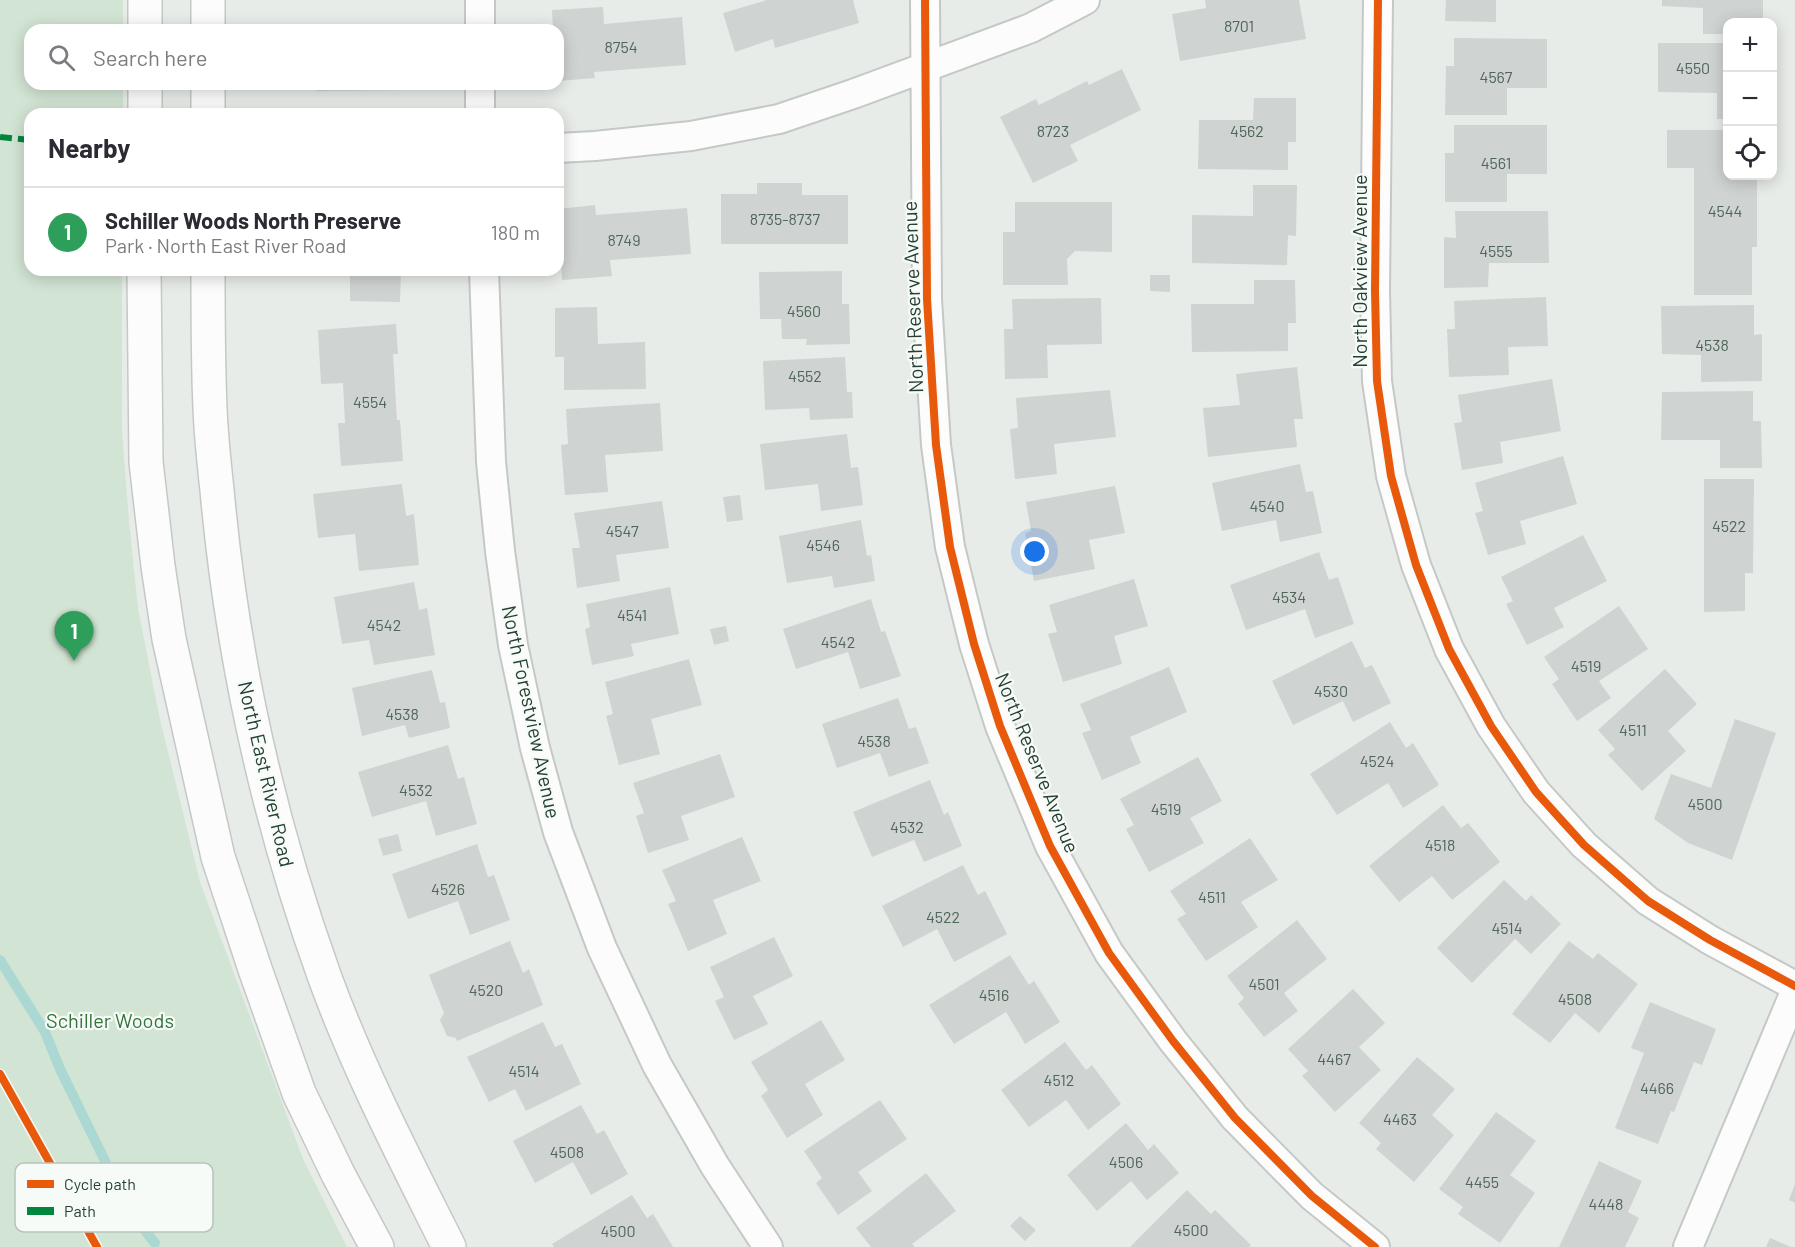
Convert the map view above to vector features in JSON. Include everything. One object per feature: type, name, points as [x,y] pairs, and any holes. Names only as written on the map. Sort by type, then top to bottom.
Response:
[{"type":"main road","points":[[145,0],[145,24]]},
{"type":"main road","points":[[208,0],[208,24]]},
{"type":"main road","points":[[145,90],[145,108]]},
{"type":"main road","points":[[208,90],[208,108]]},
{"type":"main road","points":[[144,276],[146,462],[158,566],[169,639],[218,856],[299,1093],[338,1174],[377,1247]]},
{"type":"main road","name":"North East River Road","points":[[208,276],[210,410],[220,525],[246,697],[268,795],[294,889],[326,980],[362,1068],[405,1161],[449,1247]]},
{"type":"street","points":[[480,0],[480,24]]},
{"type":"street","name":"North Reserve Avenue","points":[[925,0],[927,299],[936,445],[950,547],[974,644],[1000,726],[1050,846],[1115,962],[1173,1041],[1235,1118],[1312,1196],[1375,1247]]},
{"type":"street","points":[[564,148],[595,147],[691,136],[779,119],[1031,28],[1085,0]]},
{"type":"street","name":"North Oakview Avenue","points":[[1378,0],[1374,291],[1377,381],[1391,476],[1416,565],[1449,649],[1491,726],[1536,792],[1584,846],[1648,901],[1710,940],[1795,986]]},
{"type":"street","points":[[480,90],[480,108]]},
{"type":"street","name":"North Forestview Avenue","points":[[484,276],[491,462],[500,551],[513,645],[535,748],[558,831],[602,948],[657,1065],[715,1166],[768,1247]]},
{"type":"street","points":[[1688,1247],[1795,992]]},
{"type":"green space","name":"Schiller Woods","points":[[0,0],[123,0],[123,24],[24,24],[24,90],[123,90],[123,108],[24,108],[24,276],[122,276],[122,432],[129,521],[138,608],[159,715],[200,882],[303,1159],[347,1247],[0,1247]]},
{"type":"building","points":[[767,0],[853,0],[859,23],[775,48],[773,39],[735,52],[723,13]]},
{"type":"building","points":[[1205,0],[1299,0],[1306,39],[1180,61],[1172,14],[1206,8]]},
{"type":"building","points":[[1446,0],[1496,0],[1496,22],[1445,21]]},
{"type":"building","points":[[1662,0],[1763,0],[1763,18],[1723,18],[1723,34],[1703,34],[1703,8],[1662,6]]},
{"type":"building","points":[[603,7],[604,24],[682,17],[686,65],[594,72],[595,78],[564,81],[564,24],[553,24],[552,10]]},
{"type":"building","points":[[1454,38],[1547,39],[1547,88],[1507,88],[1507,115],[1445,115],[1446,66],[1454,66]]},
{"type":"building","points":[[1658,43],[1723,43],[1723,119],[1717,119],[1717,93],[1658,92]]},
{"type":"building","points":[[1122,69],[1141,110],[1070,145],[1078,161],[1033,183],[1000,117],[1036,99],[1039,105],[1087,81],[1089,85]]},
{"type":"building","points":[[316,90],[406,90],[316,91]]},
{"type":"building","points":[[1254,98],[1296,98],[1296,142],[1288,142],[1288,170],[1198,169],[1199,120],[1253,120]]},
{"type":"building","points":[[1454,125],[1547,125],[1547,174],[1507,174],[1507,202],[1445,202],[1445,153],[1454,153]]},
{"type":"building","points":[[1667,130],[1723,130],[1723,180],[1757,180],[1757,247],[1752,247],[1752,295],[1694,295],[1694,168],[1667,168]]},
{"type":"building","points":[[757,183],[802,183],[802,195],[848,195],[848,244],[721,244],[721,194],[757,194]]},
{"type":"building","points":[[1253,185],[1297,185],[1296,236],[1288,235],[1287,265],[1192,263],[1192,215],[1253,216]]},
{"type":"building","points":[[1015,202],[1112,202],[1112,252],[1075,251],[1067,259],[1068,285],[1003,285],[1003,232],[1015,232]]},
{"type":"building","points":[[595,205],[596,215],[687,208],[691,254],[610,260],[612,276],[562,280],[562,276],[564,276],[564,208]]},
{"type":"building","points":[[1455,211],[1548,211],[1549,263],[1489,263],[1488,287],[1444,288],[1444,237],[1456,238]]},
{"type":"building","points":[[842,271],[842,304],[849,304],[850,344],[806,345],[807,339],[782,339],[781,319],[760,319],[759,272]]},
{"type":"building","points":[[1150,275],[1170,275],[1170,292],[1150,291]]},
{"type":"building","points":[[350,276],[401,276],[400,302],[350,301]]},
{"type":"building","points":[[1254,280],[1295,280],[1296,323],[1288,323],[1288,351],[1192,352],[1191,304],[1254,304]]},
{"type":"building","points":[[1546,297],[1548,346],[1508,347],[1509,375],[1449,377],[1447,329],[1455,329],[1454,301]]},
{"type":"building","points":[[1101,298],[1102,344],[1047,345],[1048,378],[1005,379],[1004,329],[1013,329],[1012,299]]},
{"type":"building","points":[[1754,305],[1754,335],[1762,334],[1762,381],[1701,382],[1701,355],[1662,354],[1661,306]]},
{"type":"building","points":[[597,307],[598,344],[645,342],[646,389],[564,390],[564,357],[555,357],[555,308]]},
{"type":"building","points":[[396,324],[398,354],[393,354],[397,420],[400,420],[403,461],[341,466],[338,423],[345,423],[343,383],[321,384],[318,330]]},
{"type":"building","points":[[845,357],[847,392],[852,392],[853,418],[810,420],[809,408],[765,410],[763,361]]},
{"type":"building","points":[[1297,367],[1303,419],[1294,419],[1297,447],[1208,457],[1203,408],[1240,405],[1236,374]]},
{"type":"building","points":[[1552,379],[1561,431],[1500,442],[1503,463],[1462,470],[1454,423],[1462,422],[1458,395]]},
{"type":"building","points":[[1110,390],[1116,437],[1054,444],[1057,474],[1015,479],[1010,429],[1018,428],[1016,398]]},
{"type":"building","points":[[1753,391],[1753,421],[1761,421],[1762,468],[1720,468],[1720,440],[1661,440],[1662,392]]},
{"type":"building","points":[[660,403],[663,451],[605,455],[608,492],[565,495],[561,445],[568,444],[566,409]]},
{"type":"building","points":[[847,434],[851,468],[858,467],[863,505],[821,511],[818,484],[765,490],[760,444]]},
{"type":"building","points":[[1563,456],[1577,504],[1520,521],[1526,544],[1488,555],[1475,513],[1483,511],[1475,483]]},
{"type":"building","points":[[1300,464],[1306,492],[1313,491],[1322,533],[1280,542],[1276,520],[1222,531],[1212,483]]},
{"type":"building","points":[[1704,479],[1754,479],[1753,573],[1745,573],[1745,611],[1704,612]]},
{"type":"building","points":[[402,484],[406,516],[414,514],[419,565],[359,571],[355,534],[318,538],[313,494]]},
{"type":"building","points":[[1115,486],[1125,533],[1089,540],[1095,569],[1034,581],[1025,533],[1031,531],[1026,502]]},
{"type":"building","points":[[740,495],[743,520],[727,522],[723,497]]},
{"type":"building","points":[[662,501],[669,548],[616,555],[620,581],[577,588],[572,548],[580,548],[574,513]]},
{"type":"building","points":[[861,520],[867,556],[871,555],[875,581],[834,588],[832,576],[787,583],[779,536]]},
{"type":"building","points":[[1583,535],[1607,581],[1554,608],[1564,627],[1527,645],[1506,604],[1513,601],[1501,577]]},
{"type":"building","points":[[1319,552],[1329,580],[1338,577],[1354,624],[1315,638],[1305,609],[1246,630],[1230,585]]},
{"type":"building","points":[[1134,579],[1148,626],[1114,636],[1122,664],[1063,682],[1048,634],[1057,632],[1049,605]]},
{"type":"building","points":[[414,582],[419,610],[427,608],[435,655],[374,665],[369,640],[342,644],[334,597]]},
{"type":"building","points":[[670,587],[679,634],[631,644],[634,656],[592,665],[585,629],[590,627],[586,604]]},
{"type":"building","points":[[871,599],[881,632],[885,631],[901,676],[860,689],[848,652],[796,669],[783,629]]},
{"type":"building","points":[[1619,606],[1648,649],[1599,681],[1611,698],[1577,721],[1552,684],[1559,679],[1544,657]]},
{"type":"building","points":[[726,626],[729,641],[714,645],[710,629]]},
{"type":"building","points":[[1352,641],[1365,668],[1372,665],[1391,703],[1353,722],[1343,701],[1293,725],[1272,681]]},
{"type":"building","points":[[689,659],[702,705],[651,719],[660,754],[619,765],[606,716],[613,714],[605,682]]},
{"type":"building","points":[[1169,667],[1187,712],[1130,737],[1141,763],[1102,780],[1082,733],[1091,730],[1080,704]]},
{"type":"building","points":[[1665,669],[1697,704],[1668,731],[1686,751],[1642,791],[1608,755],[1615,749],[1598,730]]},
{"type":"building","points":[[432,670],[440,703],[445,702],[450,728],[409,738],[405,725],[362,736],[352,688]]},
{"type":"building","points":[[898,698],[909,729],[916,727],[929,763],[889,777],[880,753],[837,768],[822,724]]},
{"type":"building","points":[[1735,719],[1776,733],[1732,860],[1688,843],[1654,819],[1671,774],[1711,788]]},
{"type":"building","points":[[1390,722],[1406,748],[1413,743],[1439,785],[1403,808],[1388,783],[1337,815],[1310,774]]},
{"type":"building","points":[[448,745],[458,779],[464,777],[477,824],[436,836],[426,801],[372,817],[358,772]]},
{"type":"building","points":[[720,754],[735,797],[681,816],[689,840],[648,853],[636,816],[644,813],[633,783]]},
{"type":"building","points":[[1198,757],[1222,801],[1190,818],[1204,843],[1149,872],[1126,829],[1134,825],[1120,799]]},
{"type":"building","points":[[930,780],[944,815],[948,812],[962,846],[924,862],[914,840],[872,857],[853,812]]},
{"type":"building","points":[[1443,805],[1461,828],[1468,823],[1500,862],[1452,900],[1432,876],[1399,902],[1369,866]]},
{"type":"building","points":[[398,834],[402,851],[383,856],[378,839]]},
{"type":"building","points":[[742,837],[761,881],[713,900],[727,934],[688,951],[668,904],[676,901],[662,870]]},
{"type":"building","points":[[1250,838],[1278,880],[1241,902],[1258,927],[1206,961],[1177,919],[1186,914],[1170,891]]},
{"type":"building","points":[[477,844],[488,877],[494,875],[510,920],[470,935],[458,901],[408,919],[392,874]]},
{"type":"building","points":[[963,865],[978,895],[985,891],[1007,934],[954,962],[937,929],[903,947],[882,906]]},
{"type":"building","points":[[1504,880],[1526,901],[1531,895],[1561,924],[1531,954],[1515,939],[1472,983],[1437,948]]},
{"type":"building","points":[[1297,920],[1327,959],[1284,993],[1298,1011],[1264,1037],[1238,1004],[1244,998],[1227,976]]},
{"type":"building","points":[[774,937],[793,976],[753,996],[768,1024],[734,1040],[715,1001],[724,997],[710,967]]},
{"type":"building","points":[[510,941],[523,973],[529,969],[543,1005],[457,1041],[456,1038],[447,1036],[440,1020],[444,1013],[429,975]]},
{"type":"building","points":[[1569,941],[1593,959],[1598,953],[1638,984],[1599,1033],[1575,1013],[1550,1043],[1512,1014]]},
{"type":"building","points":[[1010,955],[1029,985],[1034,981],[1060,1022],[1025,1044],[1006,1012],[954,1044],[929,1005]]},
{"type":"building","points":[[1353,989],[1385,1023],[1359,1047],[1381,1070],[1335,1112],[1302,1076],[1308,1071],[1288,1049]]},
{"type":"building","points":[[1650,1002],[1716,1029],[1702,1065],[1694,1062],[1658,1144],[1615,1128],[1644,1053],[1631,1048]]},
{"type":"building","points":[[821,1020],[845,1060],[805,1084],[823,1115],[787,1138],[761,1096],[768,1090],[751,1062]]},
{"type":"building","points":[[543,1022],[555,1047],[562,1044],[581,1084],[526,1111],[515,1089],[489,1102],[467,1057]]},
{"type":"building","points":[[1065,1042],[1086,1070],[1092,1065],[1121,1104],[1088,1130],[1066,1100],[1029,1127],[1001,1090]]},
{"type":"building","points":[[1417,1057],[1455,1089],[1432,1115],[1454,1135],[1414,1182],[1376,1149],[1381,1143],[1359,1123]]},
{"type":"building","points":[[880,1100],[907,1139],[858,1172],[872,1191],[838,1215],[816,1183],[822,1178],[804,1151]]},
{"type":"building","points":[[581,1105],[597,1134],[604,1130],[628,1174],[591,1195],[573,1162],[535,1183],[513,1141]]},
{"type":"building","points":[[1496,1112],[1536,1141],[1510,1175],[1535,1193],[1500,1243],[1458,1214],[1463,1207],[1439,1189]]},
{"type":"building","points":[[1126,1123],[1148,1150],[1154,1144],[1179,1173],[1147,1200],[1131,1181],[1097,1211],[1067,1175]]},
{"type":"building","points":[[1599,1161],[1642,1181],[1628,1212],[1639,1218],[1625,1247],[1559,1247]]},
{"type":"building","points":[[926,1173],[956,1211],[912,1244],[915,1247],[871,1247],[856,1228]]},
{"type":"building","points":[[1795,1184],[1795,1203],[1789,1200]]},
{"type":"building","points":[[1187,1190],[1211,1214],[1215,1210],[1251,1245],[1249,1247],[1130,1247]]},
{"type":"building","points":[[632,1195],[647,1218],[653,1214],[673,1247],[554,1247],[552,1244]]},
{"type":"building","points":[[1020,1216],[1036,1230],[1025,1241],[1010,1226]]},
{"type":"building","points":[[1770,1238],[1791,1247],[1766,1247]]},
{"type":"waterway","points":[[0,960],[45,1032],[60,1069],[106,1163]]},
{"type":"waterway","points":[[146,1232],[155,1243]]},
{"type":"marked path","points":[[0,137],[24,139]]},
{"type":"cycle path","points":[[925,0],[927,299],[936,445],[950,547],[974,644],[1000,726],[1050,846],[1109,953],[1173,1041],[1235,1118],[1312,1196],[1375,1247]]},
{"type":"cycle path","points":[[1378,0],[1375,291],[1377,381],[1391,476],[1416,565],[1449,649],[1491,726],[1536,792],[1584,845],[1648,901],[1710,940],[1795,986]]},
{"type":"cycle path","points":[[0,1074],[50,1163]]},
{"type":"cycle path","points":[[89,1232],[97,1247]]},
{"type":"place","name":"Schiller Woods North Preserve","points":[[74,661]]}]
